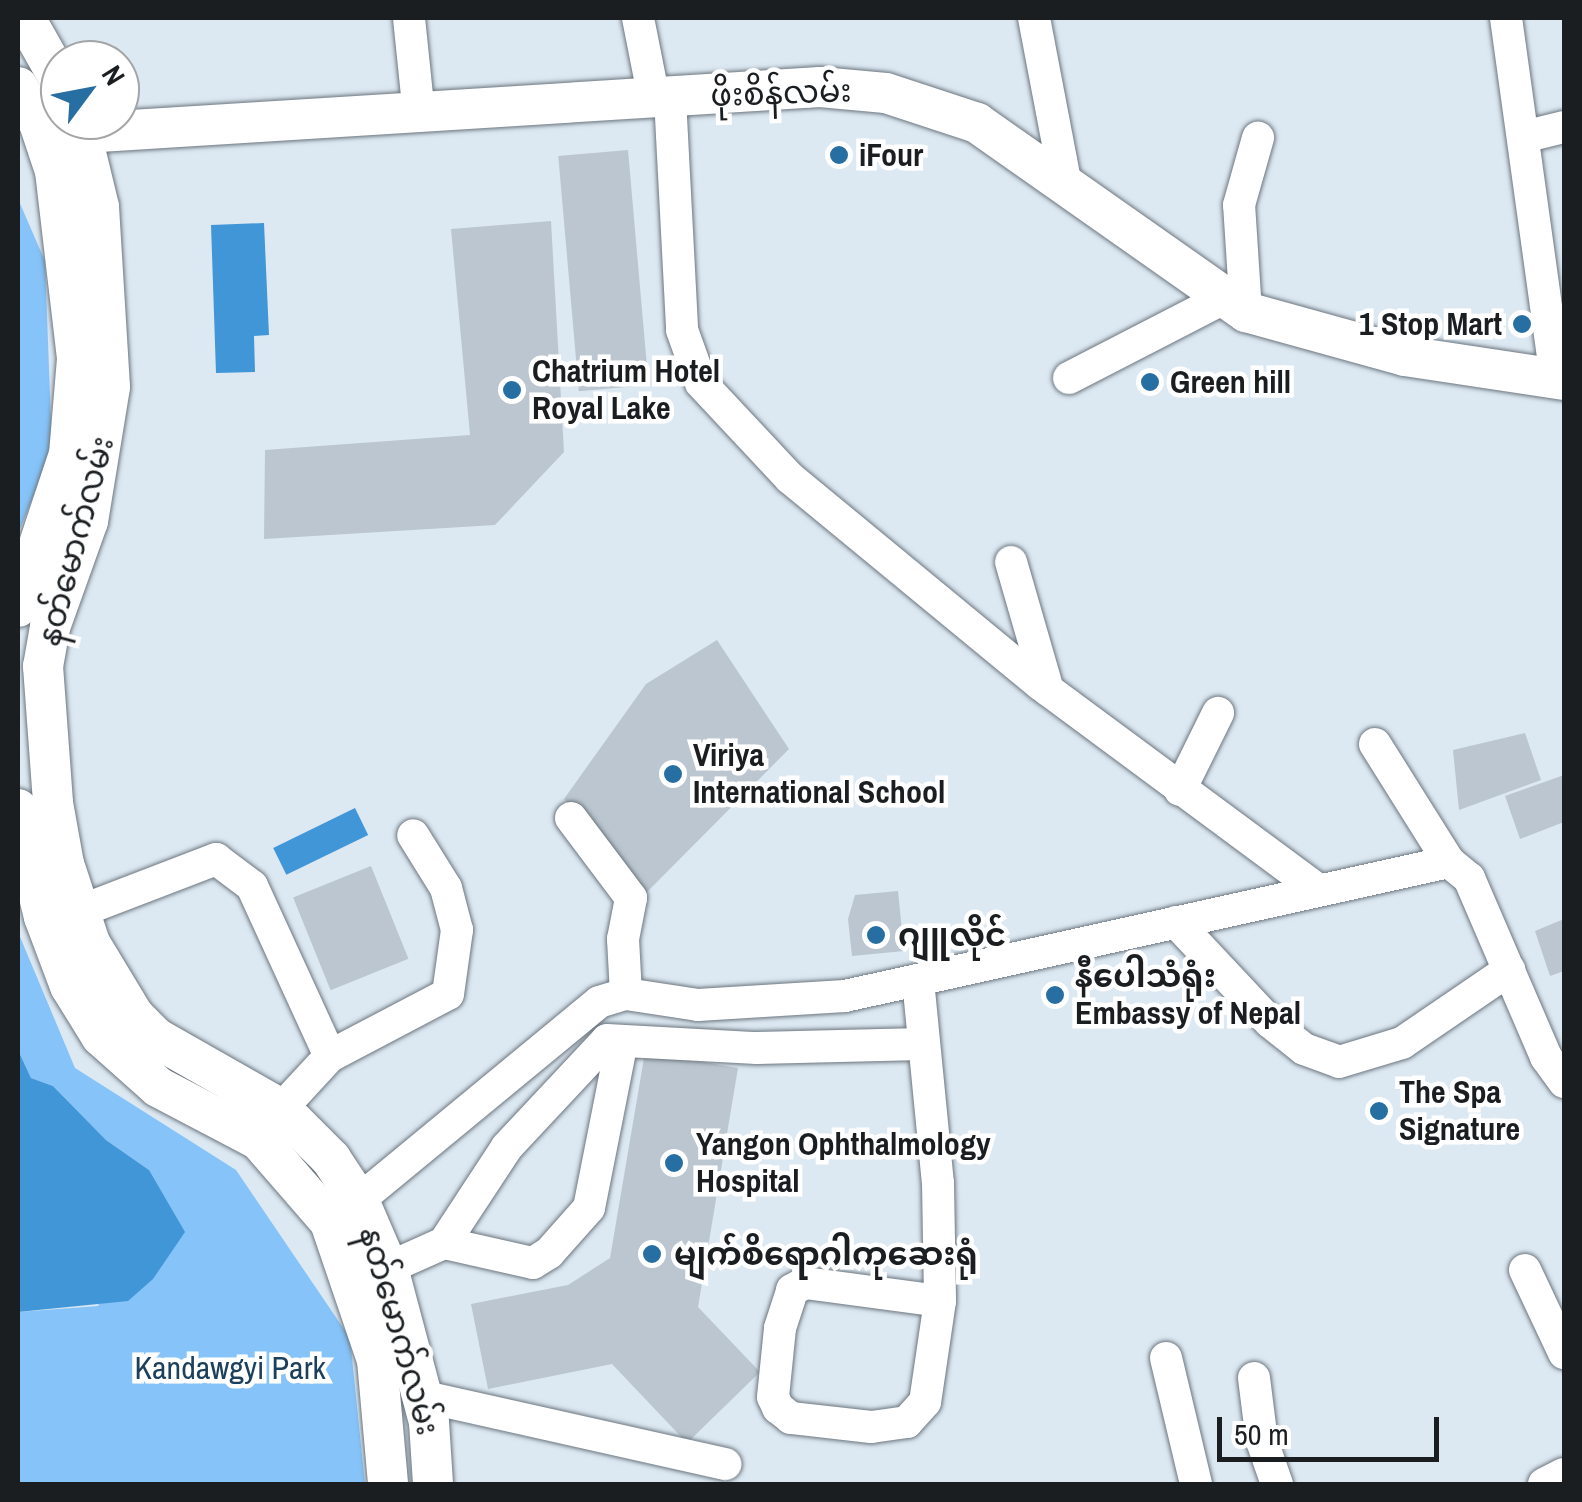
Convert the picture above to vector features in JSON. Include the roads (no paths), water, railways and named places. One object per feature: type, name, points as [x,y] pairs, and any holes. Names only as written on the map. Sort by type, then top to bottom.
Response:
[{"type":"main road","points":[[25,18],[40,45]]},
{"type":"main road","name":"ဖိုးစိန်လမ်း","points":[[140,128],[419,115],[820,86],[886,93],[977,123],[1065,180],[1233,306],[1405,356],[1560,379]]},
{"type":"main road","name":"နတ်မောက်လမ်း","points":[[18,87],[40,106]]},
{"type":"main road","name":"နတ်မောက်လမ်း","points":[[18,606],[69,454],[94,358],[100,206],[74,140]]},
{"type":"main road","name":"နတ်မောက်လမ်း","points":[[94,358],[108,416],[88,521],[50,627],[44,666],[52,803],[78,912],[117,992],[156,1038],[281,1109],[331,1159],[376,1360],[388,1484]]},
{"type":"main road","name":"နတ်မောက်လမ်း","points":[[18,809],[44,917],[70,986],[101,1036],[158,1087],[259,1140],[345,1213],[388,1268],[421,1396],[433,1484]]},
{"type":"street","points":[[409,18],[419,115]]},
{"type":"street","points":[[638,18],[662,98],[682,330],[701,383],[790,478],[1048,690],[1318,890]]},
{"type":"street","points":[[1034,18],[1065,180]]},
{"type":"street","points":[[1506,18],[1523,137],[1560,336],[1560,379]]},
{"type":"street","points":[[1523,137],[1564,126]]},
{"type":"street","points":[[1069,378],[1233,306],[1240,205],[1258,138]]},
{"type":"street","points":[[1012,562],[1048,690]]},
{"type":"street","points":[[1180,790],[1218,713]]},
{"type":"street","points":[[1375,744],[1448,862],[1469,878],[1508,970],[1564,1082]]},
{"type":"street","points":[[571,818],[631,898],[623,939],[626,994]]},
{"type":"street","points":[[281,1109],[330,1056],[448,994],[457,930],[446,888],[413,834]]},
{"type":"street","points":[[78,912],[216,858],[252,886],[330,1056]]},
{"type":"street","points":[[345,1213],[599,1002],[626,994],[698,1005],[796,1003],[918,980],[1448,862]]},
{"type":"street","points":[[1176,922],[1270,1022],[1304,1049],[1339,1062],[1402,1043],[1508,970]]},
{"type":"street","points":[[918,980],[938,1183],[940,1301],[924,1402],[907,1422],[871,1427],[791,1418],[778,1408],[773,1397],[780,1328],[792,1290],[805,1284],[940,1301]]},
{"type":"street","points":[[388,1268],[444,1243],[507,1147],[607,1040],[757,1048],[922,1044]]},
{"type":"street","points":[[444,1243],[534,1263],[562,1238],[588,1208],[622,1041]]},
{"type":"street","points":[[1526,1270],[1564,1353]]},
{"type":"street","points":[[1166,1358],[1196,1484]]},
{"type":"street","points":[[1254,1378],[1262,1442],[1277,1484]]},
{"type":"street","points":[[421,1396],[726,1464]]},
{"type":"street","points":[[1544,1484],[1564,1474]]},
{"type":"place","name":"iFour","points":[[839,155]]},
{"type":"place","name":"1 Stop Mart","points":[[1522,324]]},
{"type":"place","name":"Green hill","points":[[1150,382]]},
{"type":"place","name":"Chatrium Hotel Royal Lake","points":[[512,390]]},
{"type":"place","name":"Viriya International School","points":[[673,774]]},
{"type":"place","name":"ဂျူလိုင်","points":[[876,935]]},
{"type":"place","name":"နီပေါသံရုံး Embassy of Nepal","points":[[1055,995]]},
{"type":"place","name":"The Spa Signature","points":[[1379,1111]]},
{"type":"place","name":"Yangon Ophthalmology Hospital","points":[[674,1163]]},
{"type":"place","name":"မျက်စိရောဂါကုဆေးရုံ","points":[[652,1254]]},
{"type":"park label","name":"Kandawgyi Park","points":[[230,1368]]}]
